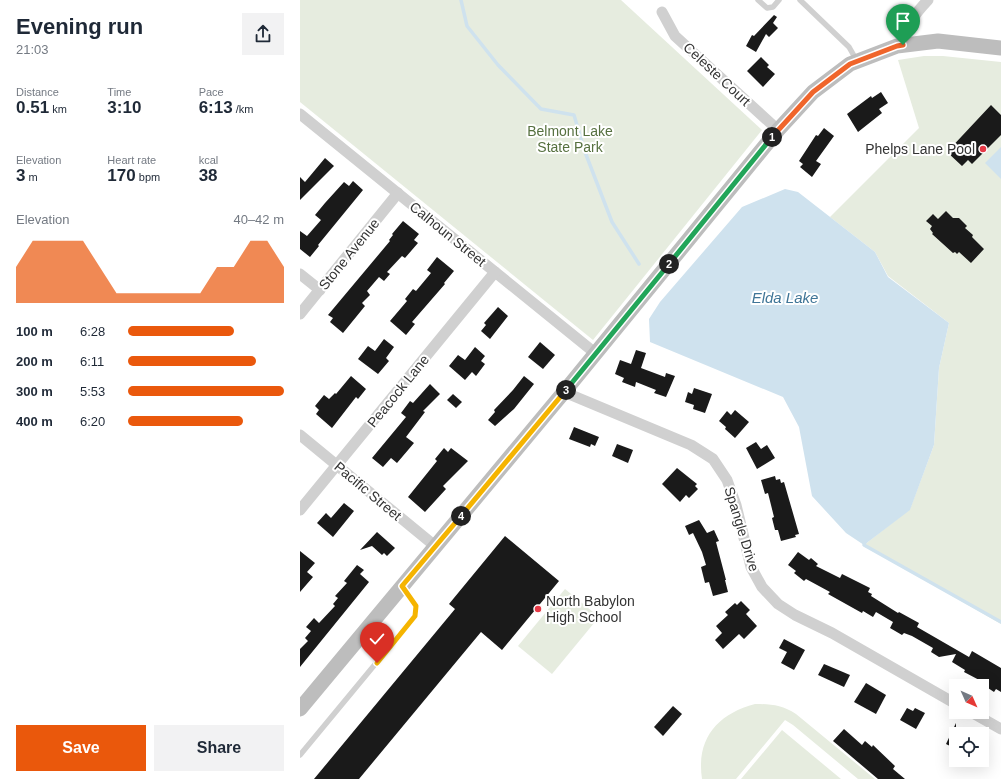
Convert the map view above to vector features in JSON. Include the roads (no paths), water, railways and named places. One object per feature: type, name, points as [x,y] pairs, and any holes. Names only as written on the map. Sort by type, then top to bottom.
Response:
[{"type":"street","points":[[903,45],[907,29],[913,16],[928,0]]},
{"type":"street","name":"Celeste Court","points":[[662,12],[675,36],[778,130]]},
{"type":"street","points":[[300,709],[564,392],[778,130],[813,92],[850,64],[903,45],[938,41],[1001,47]]},
{"type":"street","name":"Calhoun Street","points":[[300,114],[595,353]]},
{"type":"street","name":"Stone Avenue","points":[[300,314],[398,194]]},
{"type":"street","name":"Peacock Lane","points":[[300,510],[495,272]]},
{"type":"street","points":[[300,274],[320,290]]},
{"type":"street","name":"Spangle Drive","points":[[564,392],[691,445],[713,460],[727,480],[736,505],[751,567],[762,587],[778,604],[795,615],[832,633],[949,700]]},
{"type":"street","name":"Pacific Street","points":[[300,435],[435,546]]},
{"type":"street","points":[[983,719],[1001,729]]},
{"type":"lane","points":[[758,0],[767,8],[773,7],[779,0]]},
{"type":"lane","points":[[800,0],[849,47],[857,62]]},
{"type":"lane","points":[[300,755],[415,616],[416,606],[402,586]]},
{"type":"water","points":[[1001,147],[1001,179],[985,163]]},
{"type":"water","name":"Elda Lake","points":[[785,189],[798,192],[875,252],[888,277],[949,323],[939,368],[934,445],[910,510],[864,545],[846,533],[812,496],[799,427],[783,397],[650,342],[649,319],[660,302],[742,207]]},
{"type":"waterway","points":[[461,0],[467,26],[498,65],[541,109],[574,115],[585,152],[612,222],[639,264]]},
{"type":"waterway","points":[[865,541],[864,545],[1001,622]]},
{"type":"place","name":"Phelps Lane Pool","points":[[983,149]]},
{"type":"place","name":"North Babylon High School","points":[[538,609]]},
{"type":"park label","name":"Belmont Lake State Park","points":[[570,140]]}]
